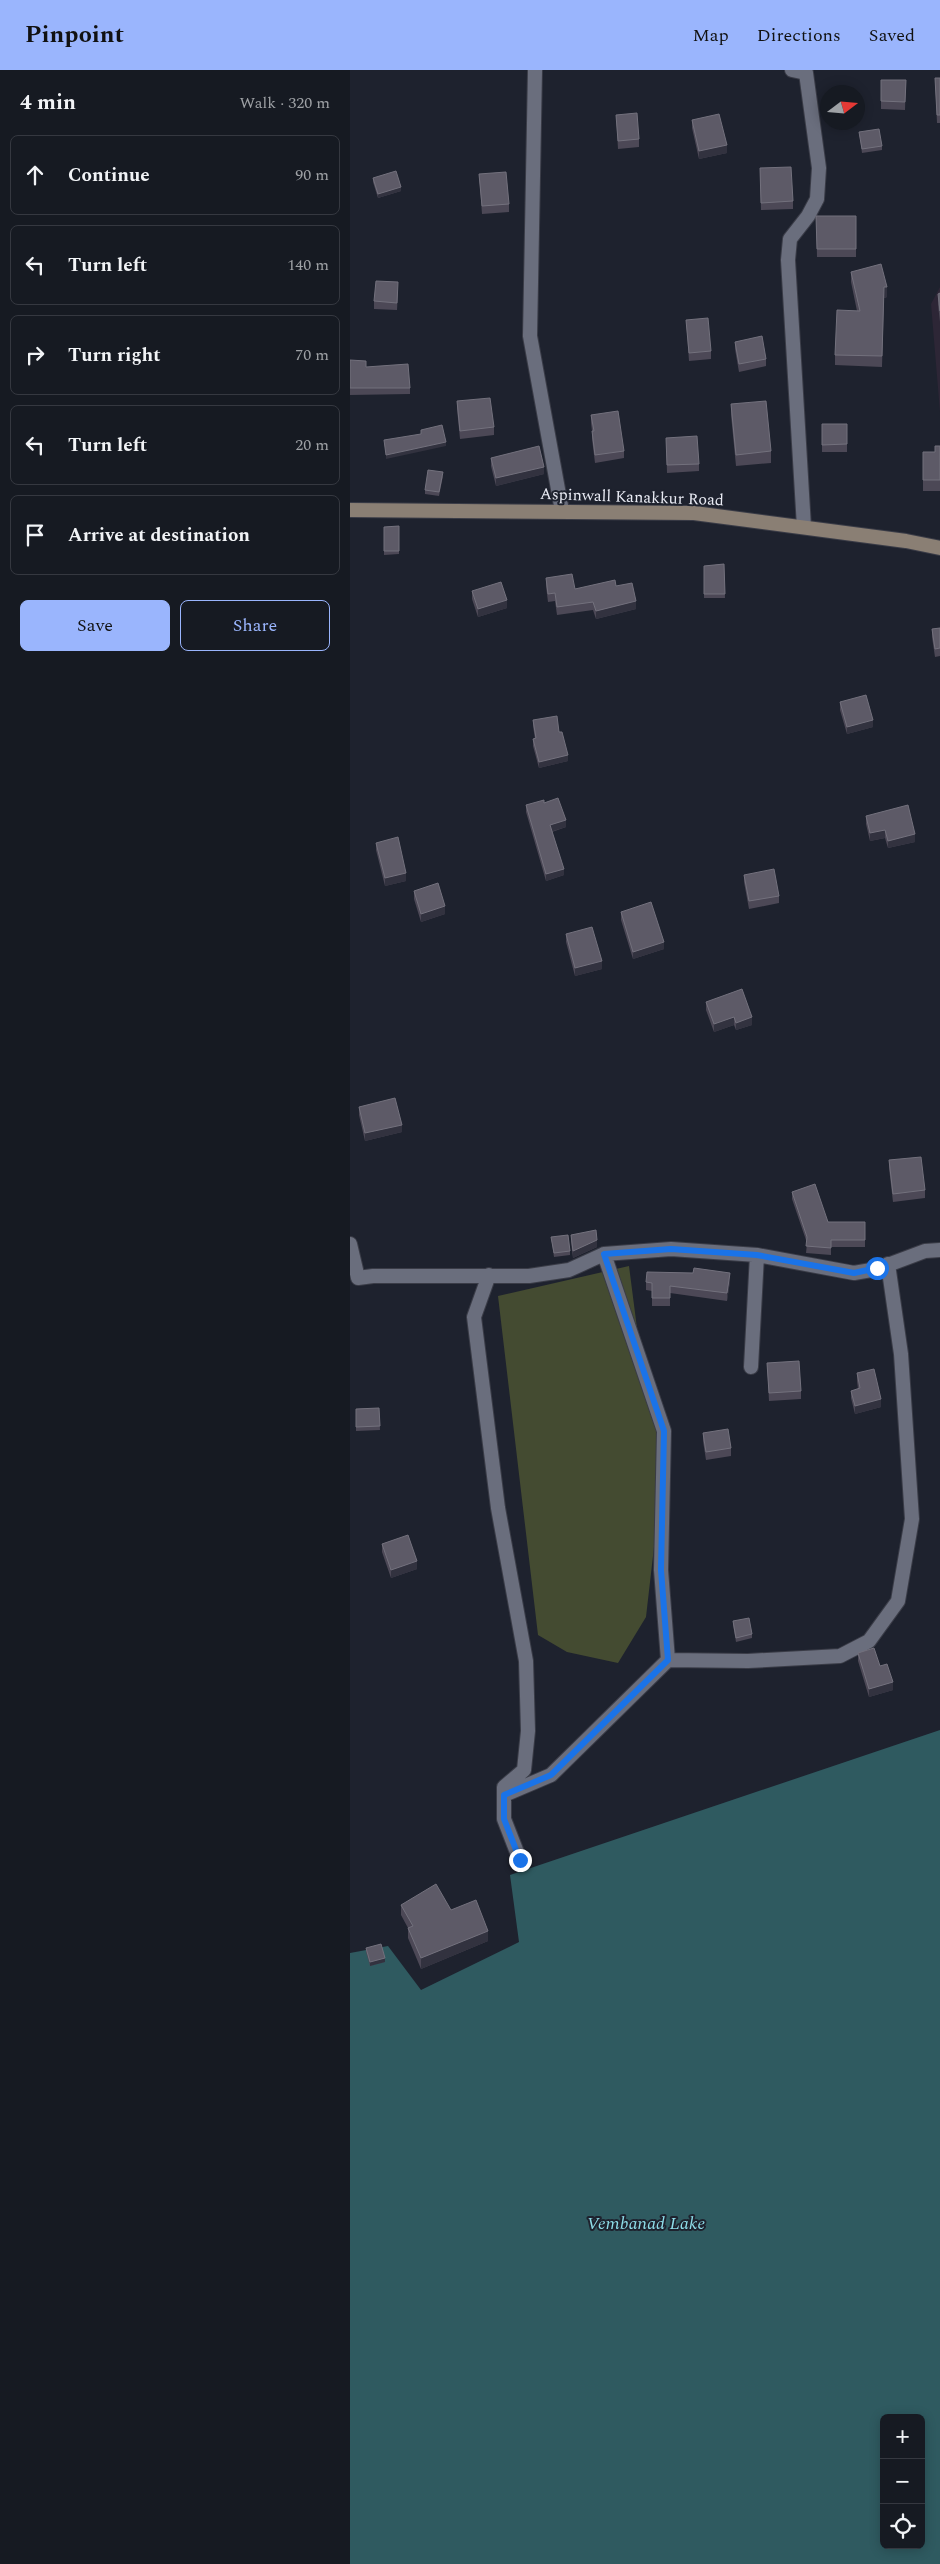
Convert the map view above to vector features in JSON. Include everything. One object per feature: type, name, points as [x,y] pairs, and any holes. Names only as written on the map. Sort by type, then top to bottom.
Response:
[{"type":"main road","name":"Aspinwall Kanakkur Road","points":[[350,510],[694,513],[804,527],[940,548]]},
{"type":"street","points":[[535,70],[530,336],[562,511]]},
{"type":"street","points":[[792,70],[806,73],[820,168],[817,198],[808,216],[790,239],[788,260],[804,527]]},
{"type":"street","points":[[350,1244],[354,1282],[373,1276],[529,1276],[569,1270],[604,1254],[671,1249],[757,1255],[854,1273],[925,1251],[940,1250]]},
{"type":"street","points":[[604,1254],[664,1431],[661,1570],[668,1660]]},
{"type":"street","points":[[751,1367],[757,1255]]},
{"type":"street","points":[[504,1795],[551,1775],[668,1660],[748,1662],[840,1656],[869,1641],[898,1601],[912,1519],[901,1354],[888,1264]]},
{"type":"street","points":[[489,1275],[474,1318],[498,1508],[526,1661],[528,1722],[524,1770],[504,1787],[504,1819],[520,1860]]},
{"type":"shaded area","points":[[940,287],[940,412],[931,304]]},
{"type":"shaded area","points":[[629,1266],[642,1367],[664,1460],[646,1617],[618,1663],[567,1652],[538,1635],[498,1296]]},
{"type":"water","name":"Vembanad Lake","points":[[940,1730],[940,2564],[350,2564],[350,1953],[388,1946],[421,1990],[519,1942],[510,1875]]},
{"type":"building","points":[[935,78],[940,78],[940,115],[937,115]]},
{"type":"building","points":[[881,80],[906,80],[905,102],[881,101]]},
{"type":"building","points":[[637,113],[639,139],[618,141],[616,115]]},
{"type":"building","points":[[719,114],[727,145],[699,151],[692,120]]},
{"type":"building","points":[[879,129],[882,146],[862,149],[859,132]]},
{"type":"building","points":[[791,167],[793,201],[761,203],[760,168]]},
{"type":"building","points":[[396,171],[401,187],[378,194],[373,178]]},
{"type":"building","points":[[506,172],[509,204],[482,206],[479,174]]},
{"type":"building","points":[[816,216],[856,216],[856,249],[817,249]]},
{"type":"building","points":[[881,264],[887,287],[884,287],[882,356],[835,355],[837,310],[860,311],[851,272]]},
{"type":"building","points":[[376,281],[398,282],[397,303],[374,301]]},
{"type":"building","points":[[940,293],[940,311],[938,294]]},
{"type":"building","points":[[708,318],[711,351],[689,353],[686,320]]},
{"type":"building","points":[[762,336],[766,359],[739,364],[735,342]]},
{"type":"building","points":[[350,360],[366,361],[366,367],[408,364],[410,388],[350,388]]},
{"type":"building","points":[[490,398],[494,427],[460,431],[457,401]]},
{"type":"building","points":[[766,401],[771,451],[736,455],[731,404]]},
{"type":"building","points":[[618,411],[624,451],[595,455],[591,415]]},
{"type":"building","points":[[822,424],[847,424],[847,444],[822,445]]},
{"type":"building","points":[[442,425],[446,442],[386,455],[384,440],[421,434],[421,430]]},
{"type":"building","points":[[697,436],[699,464],[667,465],[666,438]]},
{"type":"building","points":[[539,446],[544,467],[496,478],[491,458]]},
{"type":"building","points":[[935,446],[940,446],[940,480],[923,480],[923,452],[935,452]]},
{"type":"building","points":[[428,470],[443,472],[439,492],[425,490]]},
{"type":"building","points":[[399,526],[399,551],[384,551],[384,527]]},
{"type":"building","points":[[724,564],[725,594],[704,594],[704,566]]},
{"type":"building","points":[[572,574],[575,589],[615,580],[616,586],[632,583],[636,601],[596,611],[593,602],[557,607],[555,593],[548,594],[546,578]]},
{"type":"building","points":[[501,582],[507,600],[478,609],[472,591]]},
{"type":"building","points":[[940,628],[940,648],[935,649],[932,629]]},
{"type":"building","points":[[866,695],[873,720],[847,727],[840,702]]},
{"type":"building","points":[[557,716],[559,732],[562,732],[568,755],[539,762],[533,739],[536,738],[533,720]]},
{"type":"building","points":[[558,798],[566,820],[550,825],[564,869],[546,874],[526,805],[544,800],[544,803]]},
{"type":"building","points":[[908,805],[915,834],[888,841],[885,830],[870,833],[866,816]]},
{"type":"building","points":[[398,837],[406,873],[385,878],[376,843]]},
{"type":"building","points":[[774,869],[779,896],[749,901],[744,875]]},
{"type":"building","points":[[438,883],[445,906],[421,914],[414,891]]},
{"type":"building","points":[[651,902],[664,942],[633,952],[621,912]]},
{"type":"building","points":[[592,927],[602,961],[575,968],[566,934]]},
{"type":"building","points":[[742,989],[752,1017],[736,1023],[734,1017],[714,1024],[706,1002]]},
{"type":"building","points":[[395,1098],[402,1125],[365,1133],[359,1107]]},
{"type":"building","points":[[921,1157],[925,1190],[893,1194],[889,1160]]},
{"type":"building","points":[[815,1184],[828,1222],[865,1222],[865,1240],[831,1240],[831,1248],[806,1246],[807,1237],[792,1192]]},
{"type":"building","points":[[596,1230],[597,1240],[573,1251],[571,1235]]},
{"type":"building","points":[[568,1235],[570,1251],[554,1253],[551,1237]]},
{"type":"building","points":[[694,1268],[730,1273],[727,1293],[670,1286],[670,1298],[652,1298],[652,1283],[646,1282],[647,1272],[693,1273]]},
{"type":"building","points":[[799,1361],[801,1391],[769,1393],[767,1363]]},
{"type":"building","points":[[874,1369],[881,1399],[855,1406],[851,1391],[860,1388],[857,1373]]},
{"type":"building","points":[[379,1408],[380,1426],[356,1427],[356,1409]]},
{"type":"building","points":[[728,1429],[731,1448],[706,1452],[703,1433]]},
{"type":"building","points":[[408,1535],[417,1561],[391,1570],[382,1544]]},
{"type":"building","points":[[749,1618],[752,1634],[736,1638],[733,1621]]},
{"type":"building","points":[[874,1648],[880,1666],[887,1664],[893,1682],[869,1689],[858,1653]]},
{"type":"building","points":[[436,1884],[451,1910],[476,1900],[488,1931],[421,1958],[408,1928],[413,1926],[401,1905]]},
{"type":"building","points":[[381,1944],[385,1958],[370,1962],[366,1948]]},
{"type":"route","points":[[520,1860],[504,1819],[504,1795],[551,1775],[668,1660],[661,1570],[664,1431],[604,1254],[671,1249],[757,1255],[854,1273],[877,1268]]}]
